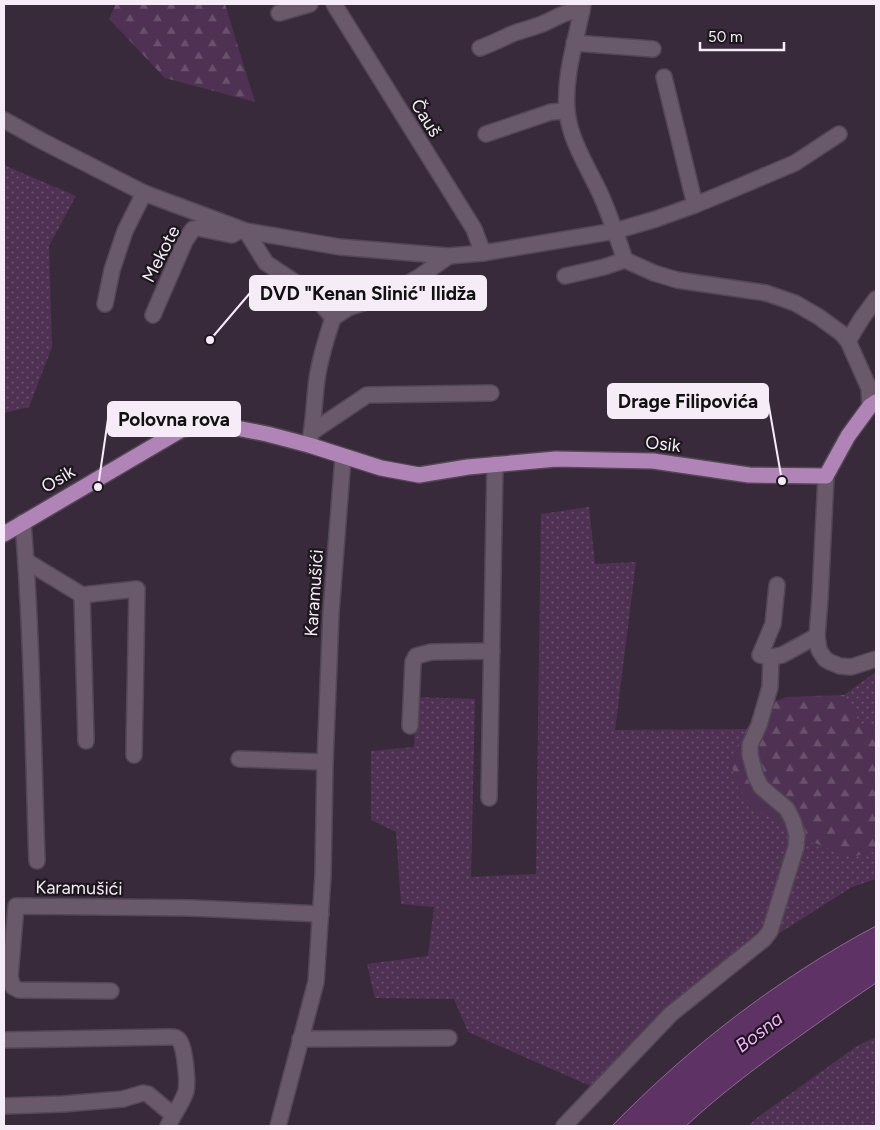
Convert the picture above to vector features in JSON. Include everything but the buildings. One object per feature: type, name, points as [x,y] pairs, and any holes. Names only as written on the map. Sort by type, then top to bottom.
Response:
[{"type":"main road","points":[[826,476],[848,436],[873,404]]},
{"type":"main road","name":"Osik","points":[[4,534],[181,430],[200,425],[221,425],[267,434],[310,439],[343,457],[419,476],[468,467],[556,459],[653,460],[749,475],[826,476]]},
{"type":"street","points":[[279,13],[310,4]]},
{"type":"street","name":"Čauš","points":[[334,4],[474,229],[483,253]]},
{"type":"street","points":[[583,7],[567,78],[567,111],[579,152],[599,192],[625,260]]},
{"type":"street","points":[[480,48],[583,7]]},
{"type":"street","points":[[574,44],[653,49]]},
{"type":"street","points":[[664,77],[695,205]]},
{"type":"street","points":[[486,134],[551,112],[567,111]]},
{"type":"street","points":[[4,120],[144,193],[244,230],[340,247],[448,256],[483,253],[615,231],[656,219],[695,205],[795,163],[839,134]]},
{"type":"street","points":[[105,304],[112,270],[126,231],[144,193]]},
{"type":"street","name":"Mekote","points":[[153,315],[185,241],[193,229],[198,228],[232,235],[244,230]]},
{"type":"street","points":[[244,230],[266,263],[313,294],[333,318]]},
{"type":"street","points":[[310,439],[321,358],[333,318],[348,308],[390,294],[419,277],[448,256]]},
{"type":"street","points":[[565,276],[625,260],[654,273],[677,280],[766,293],[795,303],[819,317],[841,333],[848,341],[860,365],[873,404]]},
{"type":"street","points":[[848,341],[876,299]]},
{"type":"street","points":[[310,439],[367,395],[491,393]]},
{"type":"street","name":"Karamušići","points":[[278,1126],[316,982],[323,875],[331,612],[343,457]]},
{"type":"street","points":[[489,798],[495,464]]},
{"type":"street","points":[[826,476],[817,636],[819,650],[825,659],[840,666],[851,667],[876,659]]},
{"type":"street","points":[[23,522],[37,861]]},
{"type":"street","points":[[26,561],[82,595],[137,589],[134,755]]},
{"type":"street","points":[[778,584],[773,624],[760,655],[772,658],[782,655],[817,636]]},
{"type":"street","points":[[82,595],[86,742]]},
{"type":"street","points":[[410,726],[413,662],[416,656],[431,652],[492,651]]},
{"type":"street","points":[[564,1126],[671,1014],[764,939],[770,931],[796,846],[797,835],[787,809],[761,787],[754,772],[750,755],[750,745],[759,725],[770,687],[772,658]]},
{"type":"street","points":[[238,759],[326,762]]},
{"type":"street","name":"Karamušići","points":[[111,991],[19,990],[13,987],[10,978],[16,906],[192,908],[320,914]]},
{"type":"street","points":[[4,1040],[175,1037],[182,1046],[186,1065],[186,1091],[171,1121],[148,1094],[143,1093],[106,1100],[4,1106]]},
{"type":"street","points":[[300,1040],[449,1038]]},
{"type":"green space","points":[[116,4],[225,4],[255,102],[165,78],[109,19]]},
{"type":"green space","points":[[4,165],[76,196],[49,246],[52,347],[29,407],[4,413]]},
{"type":"green space","points":[[589,507],[595,564],[636,562],[615,730],[747,729],[730,760],[801,838],[852,857],[876,851],[876,879],[852,887],[767,941],[595,1088],[468,1032],[454,999],[375,998],[367,964],[428,956],[434,907],[401,904],[396,832],[371,820],[371,751],[414,747],[416,697],[475,699],[471,877],[536,874],[541,514]]},
{"type":"green space","points":[[876,672],[876,727],[860,724],[844,695]]},
{"type":"green space","points":[[844,695],[860,724],[876,727],[876,851],[852,857],[801,838],[756,809],[738,788],[730,759],[759,707],[787,697]]},
{"type":"green space","points":[[876,1037],[876,1126],[748,1126],[857,1046]]},
{"type":"water","name":"Bosna","points":[[876,926],[876,983],[755,1069],[686,1126],[612,1126],[672,1069],[736,1016],[804,968]]},
{"type":"place","name":"DVD \"Kenan Slinić\" Ilidža","points":[[210,340]]},
{"type":"place","name":"Drage Filipovića","points":[[782,481]]},
{"type":"place","name":"Polovna rova","points":[[98,487]]}]
